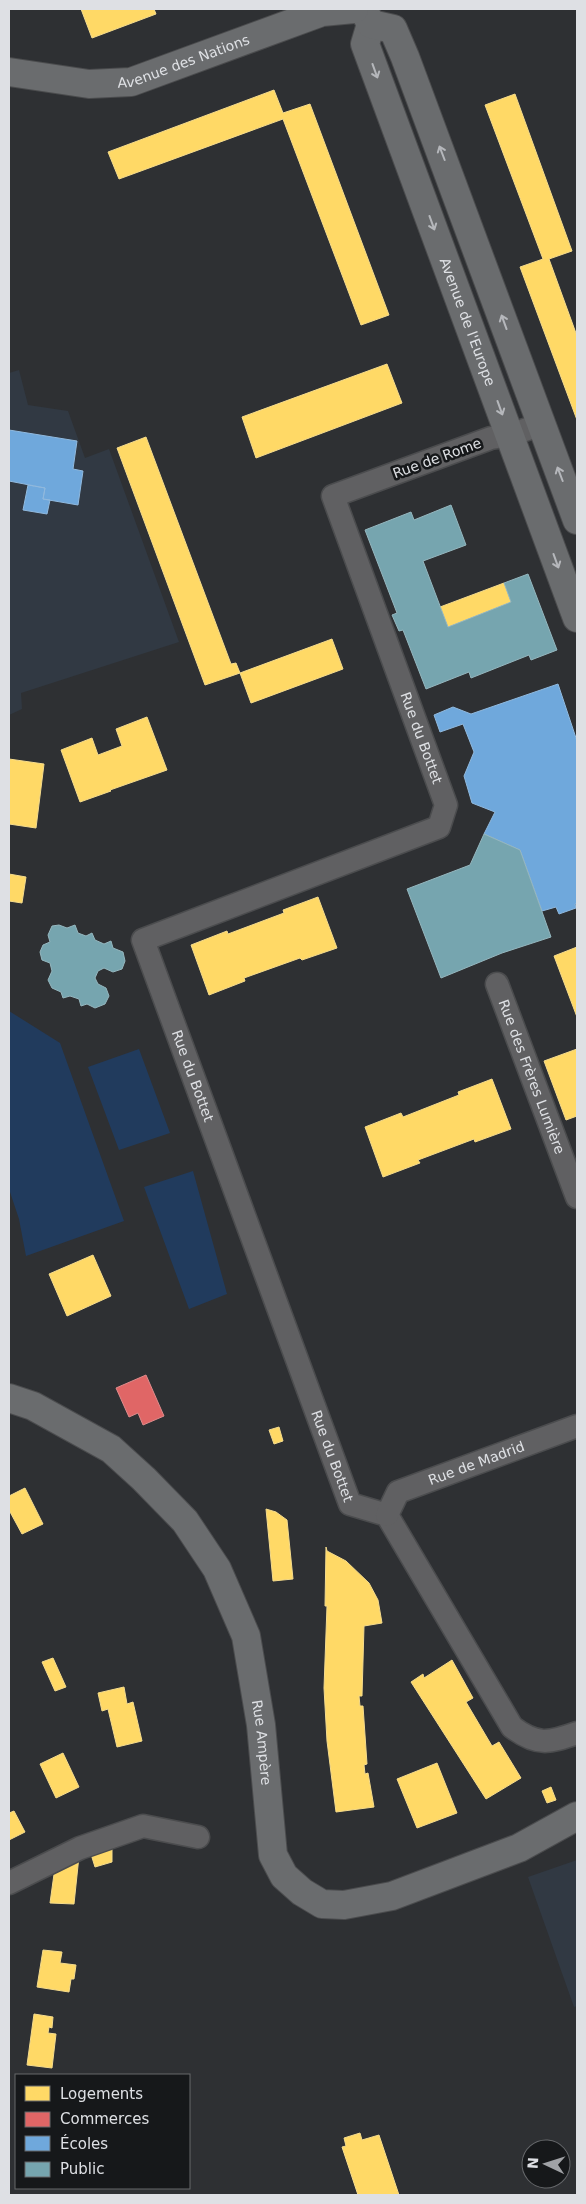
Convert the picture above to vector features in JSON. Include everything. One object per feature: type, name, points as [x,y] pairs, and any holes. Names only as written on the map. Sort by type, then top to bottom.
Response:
[{"type":"street","name":"Avenue des Nations","points":[[9,72],[89,84],[131,82],[322,12],[363,14]]},
{"type":"street","points":[[363,14],[393,30],[405,56],[577,520]]},
{"type":"street","name":"Avenue de l'Europe","points":[[363,14],[365,44],[577,618]]},
{"type":"street","name":"Rue de Rome","points":[[333,496],[491,438],[510,435],[542,424]]},
{"type":"street","name":"Rue du Bottet","points":[[333,496],[446,805],[439,827],[143,940],[350,1504],[387,1514]]},
{"type":"street","name":"Rue des Frères Lumière","points":[[497,984],[569,1150],[577,1197]]},
{"type":"street","name":"Rue Ampère","points":[[9,1398],[33,1406],[111,1449],[144,1479],[184,1521],[217,1569],[246,1636],[261,1725],[273,1855],[284,1876],[302,1892],[322,1904],[344,1905],[392,1896],[519,1848],[577,1816]]},
{"type":"street","name":"Rue de Madrid","points":[[387,1514],[398,1492],[577,1426]]},
{"type":"street","points":[[387,1514],[512,1727],[525,1737],[542,1742],[558,1740],[577,1733]]},
{"type":"street","points":[[9,1883],[80,1848],[143,1826],[198,1837]]},
{"type":"shaded area","points":[[19,370],[28,405],[68,411],[85,458],[109,449],[179,642],[21,693],[22,709],[9,715],[9,373]]},
{"type":"shaded area","points":[[9,1011],[60,1043],[124,1221],[26,1256],[19,1219],[9,1189]]},
{"type":"shaded area","points":[[139,1049],[170,1133],[119,1150],[88,1067]]},
{"type":"shaded area","points":[[193,1171],[227,1294],[189,1309],[144,1187]]},
{"type":"shaded area","points":[[577,1860],[577,2006],[574,2007],[528,1877]]},
{"type":"building: Logements","points":[[81,9],[154,9],[156,14],[92,38]]},
{"type":"building: Logements","points":[[274,90],[283,113],[310,104],[389,315],[361,325],[283,119],[119,179],[108,152]]},
{"type":"building: Logements","points":[[515,94],[572,251],[549,259],[577,336],[577,420],[520,267],[543,259],[485,105]]},
{"type":"building: Logements","points":[[387,364],[402,403],[256,458],[242,417]]},
{"type":"building: Logements","points":[[146,437],[231,664],[236,663],[240,673],[205,685],[117,448]]},
{"type":"building: Logements","points":[[504,583],[511,602],[448,627],[440,607]]},
{"type":"building: Logements","points":[[332,639],[343,669],[251,703],[240,673]]},
{"type":"building: Logements","points":[[147,717],[167,770],[80,802],[61,750],[92,738],[98,755],[122,746],[116,729]]},
{"type":"building: Logements","points":[[9,759],[44,764],[36,828],[9,824]]},
{"type":"building: Logements","points":[[9,874],[26,877],[22,903],[9,901]]},
{"type":"building: Logements","points":[[318,897],[337,948],[302,960],[300,958],[244,978],[245,981],[209,995],[191,945],[227,931],[228,934],[284,913],[283,910]]},
{"type":"building: Logements","points":[[577,947],[577,1017],[554,956]]},
{"type":"building: Logements","points":[[577,1049],[577,1116],[566,1120],[544,1061]]},
{"type":"building: Logements","points":[[492,1079],[511,1129],[475,1142],[474,1139],[418,1160],[420,1163],[383,1177],[365,1127],[401,1113],[403,1117],[459,1095],[458,1092]]},
{"type":"building: Logements","points":[[93,1255],[111,1296],[67,1316],[49,1274]]},
{"type":"building: Logements","points":[[279,1427],[283,1441],[274,1444],[269,1430]]},
{"type":"building: Logements","points":[[25,1488],[43,1524],[22,1534],[9,1510],[9,1496]]},
{"type":"building: Logements","points":[[266,1509],[276,1512],[287,1520],[293,1579],[273,1581]]},
{"type":"building: Logements","points":[[326,1547],[327,1551],[346,1561],[369,1583],[378,1600],[382,1623],[364,1626],[362,1696],[359,1696],[360,1706],[363,1706],[367,1764],[364,1765],[365,1774],[368,1773],[374,1807],[336,1812],[327,1741],[324,1688],[327,1606],[325,1606]]},
{"type":"building: Logements","points":[[53,1658],[66,1687],[55,1691],[42,1662]]},
{"type":"building: Logements","points":[[452,1660],[473,1698],[466,1702],[492,1746],[499,1742],[521,1778],[486,1799],[411,1682],[423,1674],[424,1678]]},
{"type":"building: Logements","points":[[124,1687],[127,1704],[133,1702],[142,1741],[117,1747],[108,1709],[102,1711],[98,1693]]},
{"type":"building: Logements","points":[[63,1753],[79,1787],[56,1798],[40,1764]]},
{"type":"building: Logements","points":[[437,1763],[457,1813],[417,1828],[397,1779]]},
{"type":"building: Logements","points":[[551,1787],[556,1800],[547,1803],[542,1791]]},
{"type":"building: Logements","points":[[14,1811],[25,1832],[9,1840],[9,1813]]},
{"type":"building: Logements","points":[[112,1845],[112,1862],[95,1867],[90,1851]]},
{"type":"building: Logements","points":[[79,1856],[74,1904],[50,1903],[55,1867]]},
{"type":"building: Logements","points":[[43,1950],[62,1952],[60,1963],[76,1965],[74,1979],[71,1979],[69,1992],[37,1987]]},
{"type":"building: Logements","points":[[34,2014],[53,2017],[52,2028],[49,2027],[48,2033],[56,2034],[52,2068],[27,2065]]},
{"type":"building: Logements","points":[[360,2133],[362,2140],[379,2135],[399,2195],[358,2195],[342,2147],[346,2146],[344,2138]]},
{"type":"building: Commerces","points":[[146,1375],[164,1416],[143,1425],[138,1413],[129,1417],[116,1388]]},
{"type":"building: Écoles","points":[[9,430],[77,441],[73,469],[83,471],[78,505],[43,499],[45,488],[9,481]]},
{"type":"building: Écoles","points":[[28,485],[45,488],[43,499],[50,500],[47,514],[23,510]]},
{"type":"building: Écoles","points":[[558,684],[577,741],[577,904],[575,904],[576,908],[559,914],[556,907],[542,911],[520,850],[484,834],[495,812],[472,803],[464,776],[474,752],[463,724],[440,732],[434,715],[453,707],[471,714]]},
{"type":"building: Public","points":[[451,505],[466,545],[423,561],[448,627],[511,602],[504,583],[528,574],[557,650],[531,660],[529,655],[471,678],[469,672],[426,689],[403,630],[399,631],[392,615],[397,613],[365,530],[411,512],[414,520]]},
{"type":"building: Public","points":[[484,834],[520,850],[551,937],[502,953],[441,978],[407,889],[470,865]]},
{"type":"building: Public","points":[[59,925],[67,928],[75,925],[78,933],[86,936],[92,933],[95,940],[104,944],[111,941],[113,948],[123,952],[125,961],[122,969],[113,972],[104,968],[98,971],[95,978],[98,984],[106,988],[109,996],[105,1004],[95,1008],[87,1004],[81,1006],[79,999],[70,996],[63,998],[61,992],[52,988],[48,980],[52,971],[50,963],[42,960],[40,952],[43,945],[50,942],[48,935],[52,926]]}]
